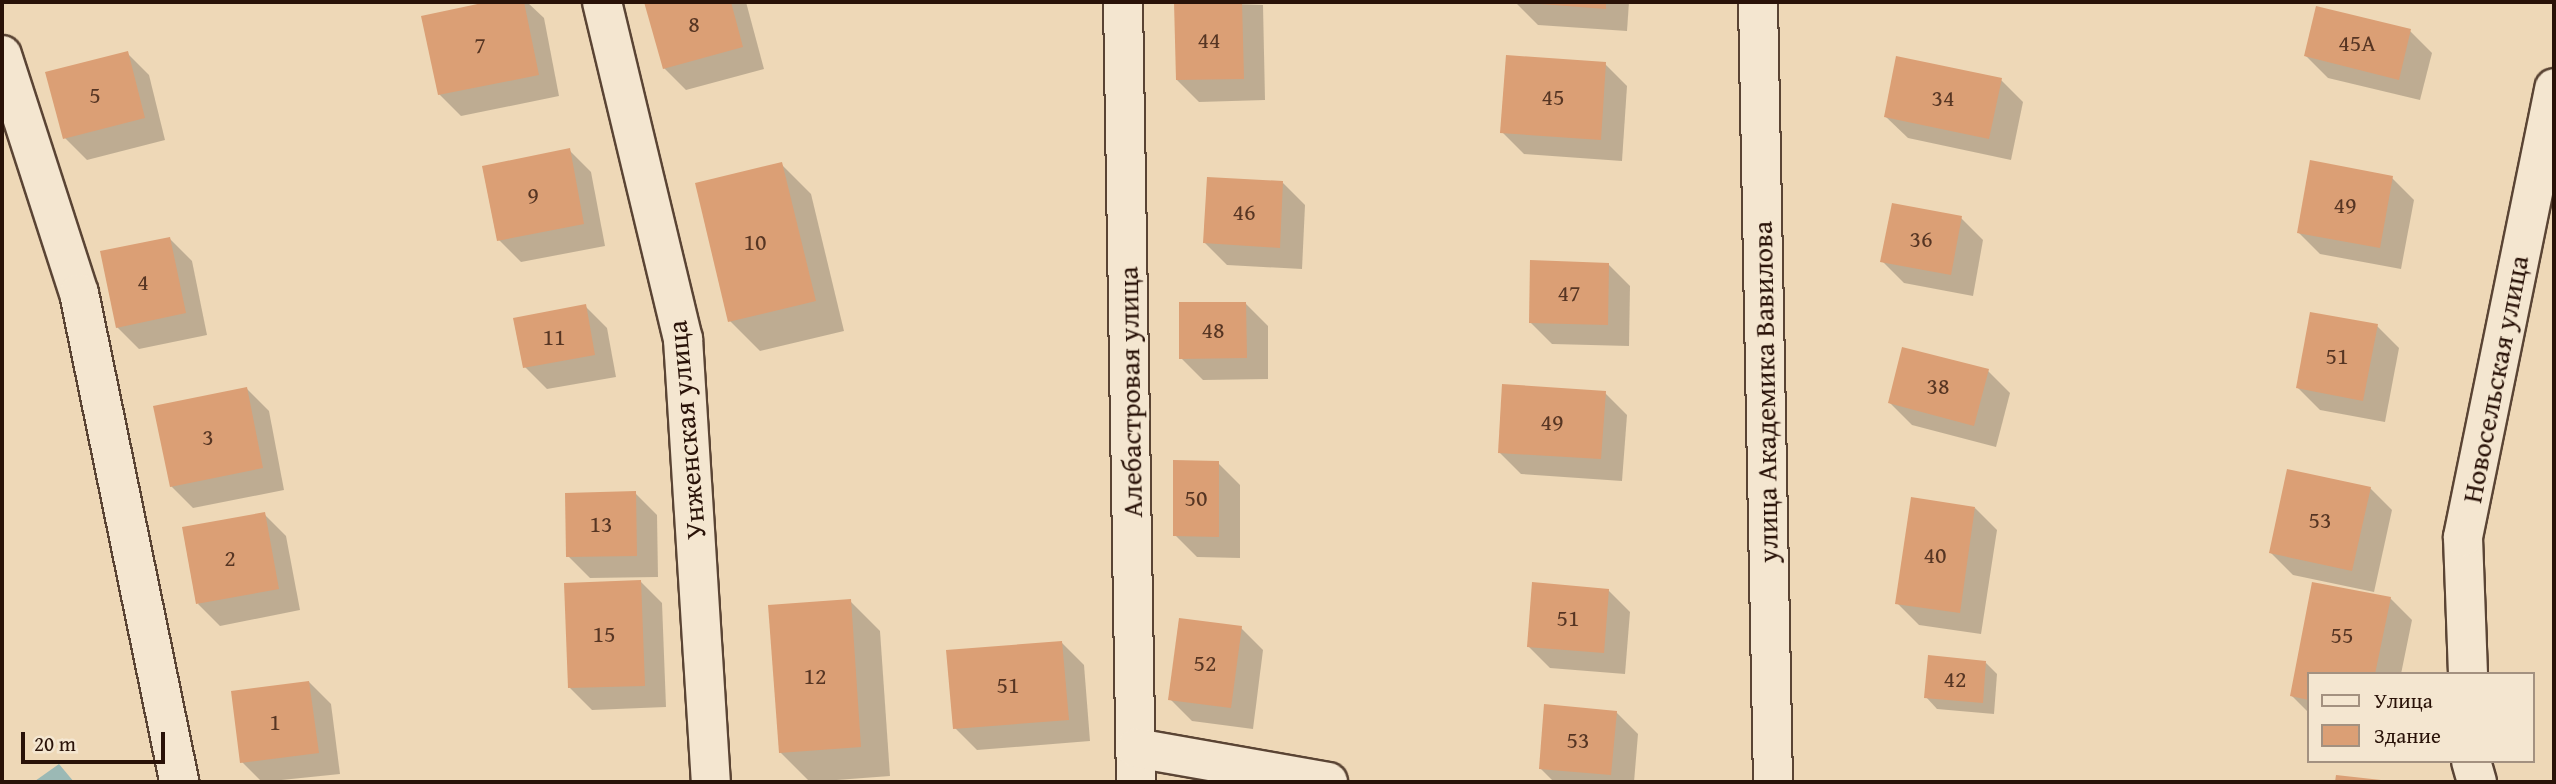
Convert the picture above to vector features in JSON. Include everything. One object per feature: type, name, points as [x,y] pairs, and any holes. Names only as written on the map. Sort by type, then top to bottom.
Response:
[{"type":"street","name":"Унженская улица","points":[[602,2],[683,339],[711,782]]},
{"type":"street","name":"Алебастровая улица","points":[[1123,2],[1136,765]]},
{"type":"street","name":"улица Академика Вавилова","points":[[1758,2],[1773,782]]},
{"type":"street","points":[[2,55],[79,293],[180,782]]},
{"type":"street","name":"Новосельская улица","points":[[2468,672],[2463,537],[2554,88]]},
{"type":"street","points":[[2472,763],[2477,782]]},
{"type":"street","points":[[1136,765],[1328,782]]},
{"type":"water","points":[[59,764],[74,782],[34,782],[35,781]]},
{"type":"building","points":[[487,2],[524,2],[539,75],[438,95],[421,16]]},
{"type":"building","points":[[644,2],[731,2],[743,47],[663,69]]},
{"type":"building","points":[[1174,2],[1242,2],[1244,79],[1176,80]]},
{"type":"building","points":[[1513,2],[1606,2],[1606,9]]},
{"type":"building","points":[[2316,6],[2411,29],[2399,80],[2304,56]]},
{"type":"building","points":[[128,51],[145,118],[63,139],[45,72]]},
{"type":"building","points":[[1506,55],[1606,62],[1601,140],[1500,133]]},
{"type":"building","points":[[1896,56],[2002,78],[1989,139],[1884,117]]},
{"type":"building","points":[[570,148],[584,224],[497,241],[482,166]]},
{"type":"building","points":[[2310,160],[2393,176],[2380,248],[2297,233]]},
{"type":"building","points":[[782,162],[816,301],[728,322],[695,183]]},
{"type":"building","points":[[1207,177],[1283,181],[1280,248],[1203,243]]},
{"type":"building","points":[[1892,203],[1962,216],[1951,275],[1880,262]]},
{"type":"building","points":[[170,237],[186,313],[116,328],[100,251]]},
{"type":"building","points":[[1530,260],[1609,263],[1608,325],[1529,323]]},
{"type":"building","points":[[1179,302],[1246,302],[1247,358],[1179,359]]},
{"type":"building","points":[[586,304],[595,355],[523,368],[513,318]]},
{"type":"building","points":[[2310,312],[2378,324],[2363,401],[2296,388]]},
{"type":"building","points":[[1902,347],[1989,369],[1974,426],[1888,403]]},
{"type":"building","points":[[1502,384],[1606,391],[1601,459],[1498,453]]},
{"type":"building","points":[[247,387],[263,468],[170,487],[153,406]]},
{"type":"building","points":[[1173,460],[1219,461],[1219,537],[1173,536]]},
{"type":"building","points":[[2287,469],[2371,487],[2352,571],[2269,553]]},
{"type":"building","points":[[636,491],[637,556],[566,557],[565,493]]},
{"type":"building","points":[[1911,497],[1975,507],[1960,613],[1895,604]]},
{"type":"building","points":[[265,512],[279,589],[196,604],[182,527]]},
{"type":"building","points":[[641,580],[645,686],[568,688],[564,583]]},
{"type":"building","points":[[1532,582],[1609,589],[1604,653],[1527,647]]},
{"type":"building","points":[[2312,582],[2391,597],[2375,672],[2308,672],[2308,700],[2290,696]]},
{"type":"building","points":[[851,599],[861,747],[779,753],[768,605]]},
{"type":"building","points":[[1179,618],[1242,626],[1231,708],[1168,700]]},
{"type":"building","points":[[1062,641],[1069,720],[953,729],[946,650]]},
{"type":"building","points":[[1928,655],[1986,661],[1983,703],[1924,698]]},
{"type":"building","points":[[309,681],[319,753],[240,763],[231,691]]},
{"type":"building","points":[[1544,704],[1617,711],[1611,775],[1539,769]]},
{"type":"building","points":[[2336,775],[2381,780],[2381,782],[2335,782]]}]
